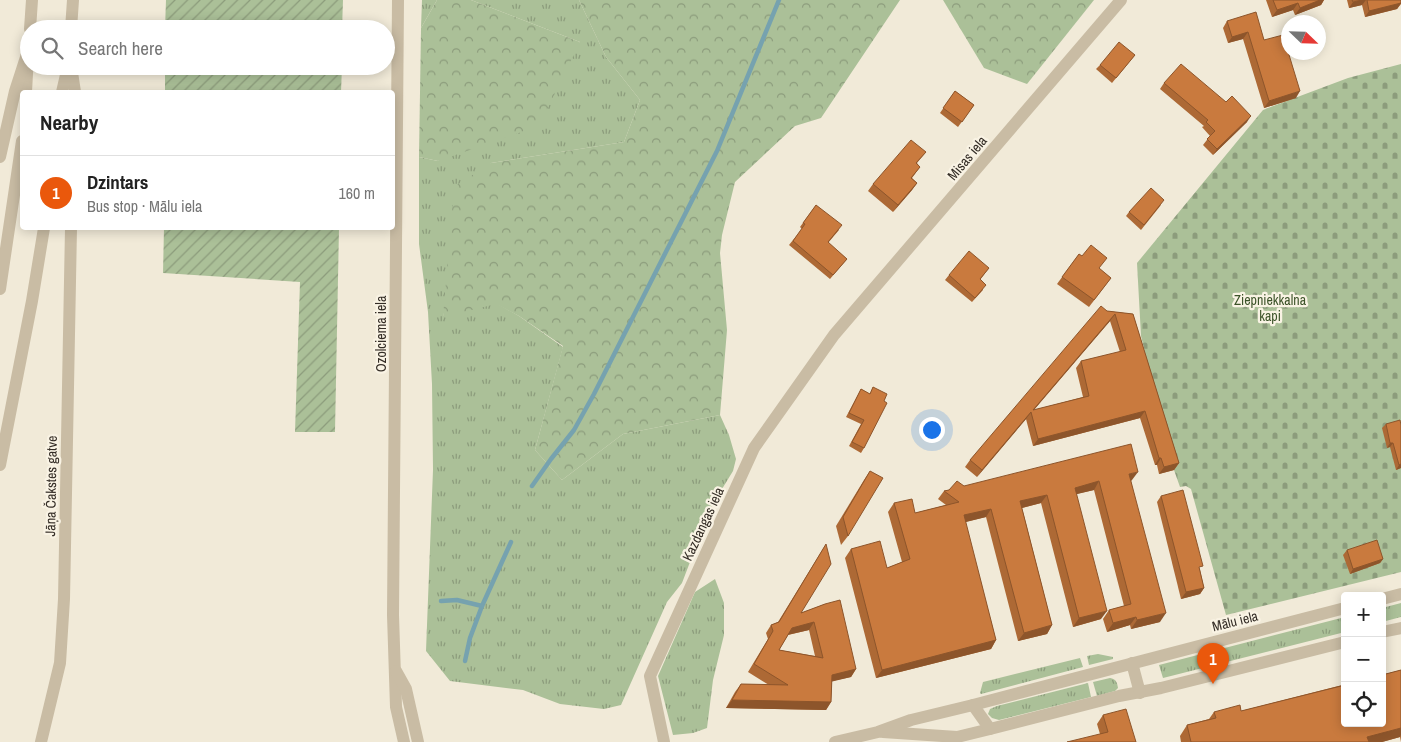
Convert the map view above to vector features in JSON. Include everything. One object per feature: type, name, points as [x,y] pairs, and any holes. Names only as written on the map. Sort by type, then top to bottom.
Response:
[{"type":"street","points":[[31,20],[32,0]]},
{"type":"street","points":[[72,20],[73,0]]},
{"type":"street","name":"Ozolciema iela","points":[[398,0],[393,615],[396,707],[404,742]]},
{"type":"street","name":"Misas iela","points":[[834,335],[1121,0]]},
{"type":"street","points":[[0,156],[20,75]]},
{"type":"street","points":[[26,75],[26,90]]},
{"type":"street","points":[[63,90],[67,75]]},
{"type":"street","points":[[72,75],[75,90]]},
{"type":"street","points":[[0,289],[20,154]]},
{"type":"street","points":[[0,465],[44,230]]},
{"type":"street","name":"Jāņa Čakstes gatve","points":[[41,742],[60,663],[71,230]]},
{"type":"street","name":"Kazdangas iela","points":[[664,742],[650,676],[754,448],[834,335]]},
{"type":"street","points":[[1386,598],[1401,594]]},
{"type":"street","name":"Mālu iela","points":[[835,742],[878,732],[910,720],[1341,609]]},
{"type":"street","points":[[1386,631],[1401,628]]},
{"type":"street","name":"Mālu iela","points":[[878,732],[957,737],[1341,643]]},
{"type":"street","points":[[1132,663],[1140,692]]},
{"type":"street","name":"Ozolciema iela","points":[[395,669],[406,689],[418,742]]},
{"type":"street","points":[[973,705],[990,729]]},
{"type":"green space","points":[[166,0],[343,0],[342,20],[165,20]]},
{"type":"green space","points":[[422,0],[437,0],[421,28]]},
{"type":"green space","points":[[437,0],[471,0],[580,42],[539,126],[438,161],[419,157],[421,28]]},
{"type":"green space","points":[[471,0],[579,0],[606,57],[640,100],[624,142],[491,163],[443,316],[496,303],[519,316],[563,347],[535,450],[562,480],[623,434],[720,415],[729,435],[736,459],[733,471],[711,507],[682,583],[667,602],[621,705],[604,709],[560,704],[523,690],[450,681],[426,651],[433,470],[432,384],[428,312],[419,244],[419,157],[438,161],[580,42]]},
{"type":"green space","points":[[579,0],[900,0],[821,118],[795,126],[735,182],[722,235],[720,253],[727,330],[720,415],[623,434],[562,480],[535,450],[563,346],[519,316],[496,304],[443,317],[454,187],[491,163],[624,142],[640,100],[606,57]]},
{"type":"green space","points":[[943,0],[1094,0],[1027,84],[984,68]]},
{"type":"green space","name":"Ziepniekkalna kapi","points":[[1401,64],[1401,572],[1226,615],[1191,489],[1186,486],[1180,487],[1174,470],[1141,336],[1137,263],[1263,110],[1348,78]]},
{"type":"green space","points":[[165,75],[342,75],[341,90],[165,90]]},
{"type":"green space","points":[[164,230],[339,230],[335,432],[295,432],[300,282],[163,273]]},
{"type":"green space","points":[[715,579],[724,603],[724,635],[713,680],[707,728],[693,733],[673,735],[658,676],[695,592]]},
{"type":"green space","points":[[1401,603],[1401,617],[1386,621],[1386,607]]},
{"type":"green space","points":[[1341,618],[1341,633],[1163,678],[1159,665]]},
{"type":"green space","points":[[1098,654],[1113,657],[1113,659],[1089,665],[1087,656]]},
{"type":"green space","points":[[1080,658],[1083,667],[980,693],[983,682]]},
{"type":"green space","points":[[1110,678],[1116,681],[1118,688],[1115,691],[1097,696],[1093,682]]},
{"type":"green space","points":[[1088,683],[1091,697],[999,720],[992,718],[988,714],[990,709],[997,706]]},
{"type":"building","points":[[1273,0],[1320,0],[1300,8],[1298,3],[1277,10]]},
{"type":"building","points":[[1367,0],[1401,0],[1401,3],[1369,11]]},
{"type":"building","points":[[1256,12],[1264,40],[1281,36],[1281,60],[1291,60],[1300,91],[1269,101],[1248,32],[1232,37],[1227,21]]},
{"type":"building","points":[[1119,42],[1135,55],[1116,78],[1100,65]]},
{"type":"building","points":[[1181,64],[1226,102],[1232,96],[1251,116],[1217,149],[1207,139],[1215,131],[1206,122],[1208,120],[1164,83]]},
{"type":"building","points":[[955,91],[974,105],[962,122],[943,108]]},
{"type":"building","points":[[911,140],[926,152],[916,163],[920,167],[911,178],[917,183],[898,205],[873,184]]},
{"type":"building","points":[[1151,188],[1164,200],[1144,225],[1129,212]]},
{"type":"building","points":[[816,205],[842,225],[828,242],[847,259],[833,275],[793,241]]},
{"type":"building","points":[[1091,245],[1107,258],[1099,268],[1111,278],[1094,300],[1062,277],[1079,254],[1082,256]]},
{"type":"building","points":[[969,251],[989,268],[980,279],[986,285],[975,298],[949,275]]},
{"type":"building","points":[[1101,306],[1107,311],[1133,314],[1179,463],[1164,467],[1161,458],[1159,458],[1145,411],[1038,439],[1031,412],[982,470],[970,460]],"holes":[[[1115,314],[1126,350],[1081,361],[1089,396],[1033,410]]]},
{"type":"building","points":[[873,387],[887,394],[884,401],[887,403],[864,448],[852,442],[864,420],[849,413],[861,389],[870,394]]},
{"type":"building","points":[[1400,420],[1401,464],[1399,465],[1393,443],[1390,443],[1386,424]]},
{"type":"building","points":[[1131,444],[1138,472],[1129,474],[1166,613],[1137,620],[1136,617],[1113,623],[1109,610],[1131,604],[1099,481],[1075,488],[1107,611],[1079,618],[1047,495],[1020,501],[1052,625],[1024,633],[991,509],[964,515],[996,640],[882,670],[851,549],[880,541],[887,568],[910,559],[894,503],[912,499],[915,513],[959,502],[944,491],[949,490],[957,481],[964,486]]},
{"type":"building","points":[[870,471],[883,478],[848,536],[843,517]]},
{"type":"building","points":[[1183,490],[1203,566],[1199,567],[1204,588],[1186,592],[1161,496]]},
{"type":"building","points":[[1377,540],[1383,559],[1353,569],[1347,550]]},
{"type":"building","points":[[826,544],[831,564],[801,613],[840,600],[856,669],[832,675],[831,702],[732,700],[741,684],[788,685],[754,664],[773,631],[771,625],[779,622]],"holes":[[[814,622],[823,658],[779,650],[792,628]]]},
{"type":"building","points":[[1401,670],[1401,728],[1367,737],[1369,742],[1191,742],[1187,725],[1216,718],[1214,712],[1240,705],[1241,711],[1341,686],[1341,727],[1386,727],[1386,674]]},
{"type":"building","points":[[1126,709],[1136,742],[1067,742],[1108,732],[1103,715]]},
{"type":"waterway","points":[[532,486],[574,430],[594,394],[717,151],[779,0]]},
{"type":"waterway","points":[[441,601],[457,600],[482,606],[511,542]]},
{"type":"waterway","points":[[465,661],[470,638],[482,606]]},
{"type":"place","name":"Dzintars","points":[[1213,684]]}]
